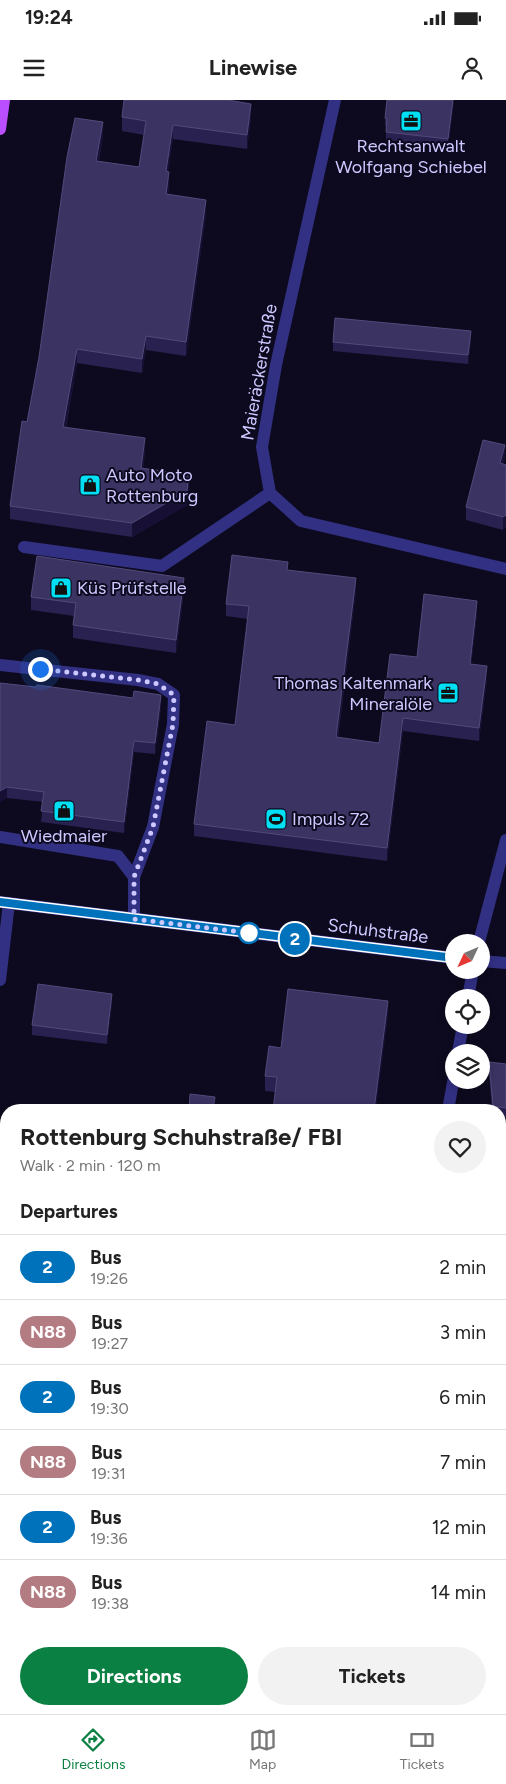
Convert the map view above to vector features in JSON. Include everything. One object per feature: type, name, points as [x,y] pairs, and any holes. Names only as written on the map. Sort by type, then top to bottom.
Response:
[{"type":"main road","points":[[0,128],[4,100]]},
{"type":"street","name":"Maieräckerstraße","points":[[270,493],[262,447],[276,365],[335,100]]},
{"type":"street","points":[[24,547],[162,566],[270,493],[301,521],[506,569]]},
{"type":"street","points":[[0,665],[138,680],[158,684],[174,695],[173,724],[153,827],[134,877],[134,919]]},
{"type":"street","points":[[0,837],[118,856],[134,877]]},
{"type":"street","points":[[482,934],[506,840]]},
{"type":"street","points":[[0,980],[4,902]]},
{"type":"street","name":"Schuhstraße","points":[[4,902],[445,957]]},
{"type":"street","points":[[490,962],[506,963]]},
{"type":"street","points":[[449,1104],[452,1089]]},
{"type":"building","points":[[124,100],[228,100],[251,104],[247,135],[173,125],[166,171],[169,172],[166,194],[206,200],[186,342],[146,336],[142,359],[77,349],[63,427],[145,438],[141,468],[189,475],[187,491],[132,523],[10,506],[22,421],[27,422],[39,357],[67,157],[75,118],[103,122],[96,161],[139,167],[146,121],[122,117]]},
{"type":"building","points":[[387,100],[453,100],[448,139],[386,132]]},
{"type":"building","points":[[335,318],[471,331],[468,355],[333,342]]},
{"type":"building","points":[[483,440],[505,445],[500,463],[506,465],[506,515],[503,517],[466,507]]},
{"type":"building","points":[[232,555],[288,562],[287,570],[356,578],[336,737],[379,743],[390,654],[417,657],[424,594],[477,601],[470,664],[487,666],[479,728],[403,718],[387,848],[194,824],[207,721],[235,725],[249,606],[226,604]]},
{"type":"building","points":[[37,556],[184,578],[176,640],[73,625],[76,603],[31,597]]},
{"type":"building","points":[[0,683],[36,687],[37,685],[133,698],[134,691],[161,695],[155,743],[134,741],[124,822],[41,811],[44,792],[7,787],[0,791]]},
{"type":"building","points":[[38,984],[112,994],[107,1035],[32,1025]]},
{"type":"building","points":[[288,989],[388,1001],[375,1104],[274,1104],[277,1077],[265,1076],[269,1046],[281,1048]]},
{"type":"building","points":[[490,1062],[506,1064],[506,1104],[493,1104]]},
{"type":"building","points":[[190,1094],[215,1097],[214,1104],[189,1104]]},
{"type":"bus line","name":"2","points":[[0,902],[445,957]]},
{"type":"place","name":"Rechtsanwalt Wolfgang Schiebel","points":[[411,121]]},
{"type":"place","name":"Auto Moto Rottenburg","points":[[90,485]]},
{"type":"place","name":"Küs Prüfstelle","points":[[61,588]]},
{"type":"place","name":"Thomas Kaltenmark Mineralöle","points":[[448,693]]},
{"type":"place","name":"Wiedmaier","points":[[64,811]]},
{"type":"place","name":"Impuls 72","points":[[276,819]]},
{"type":"route","points":[[40,669],[138,680],[158,684],[174,695],[173,724],[153,827],[134,877],[134,919],[249,933]]}]
